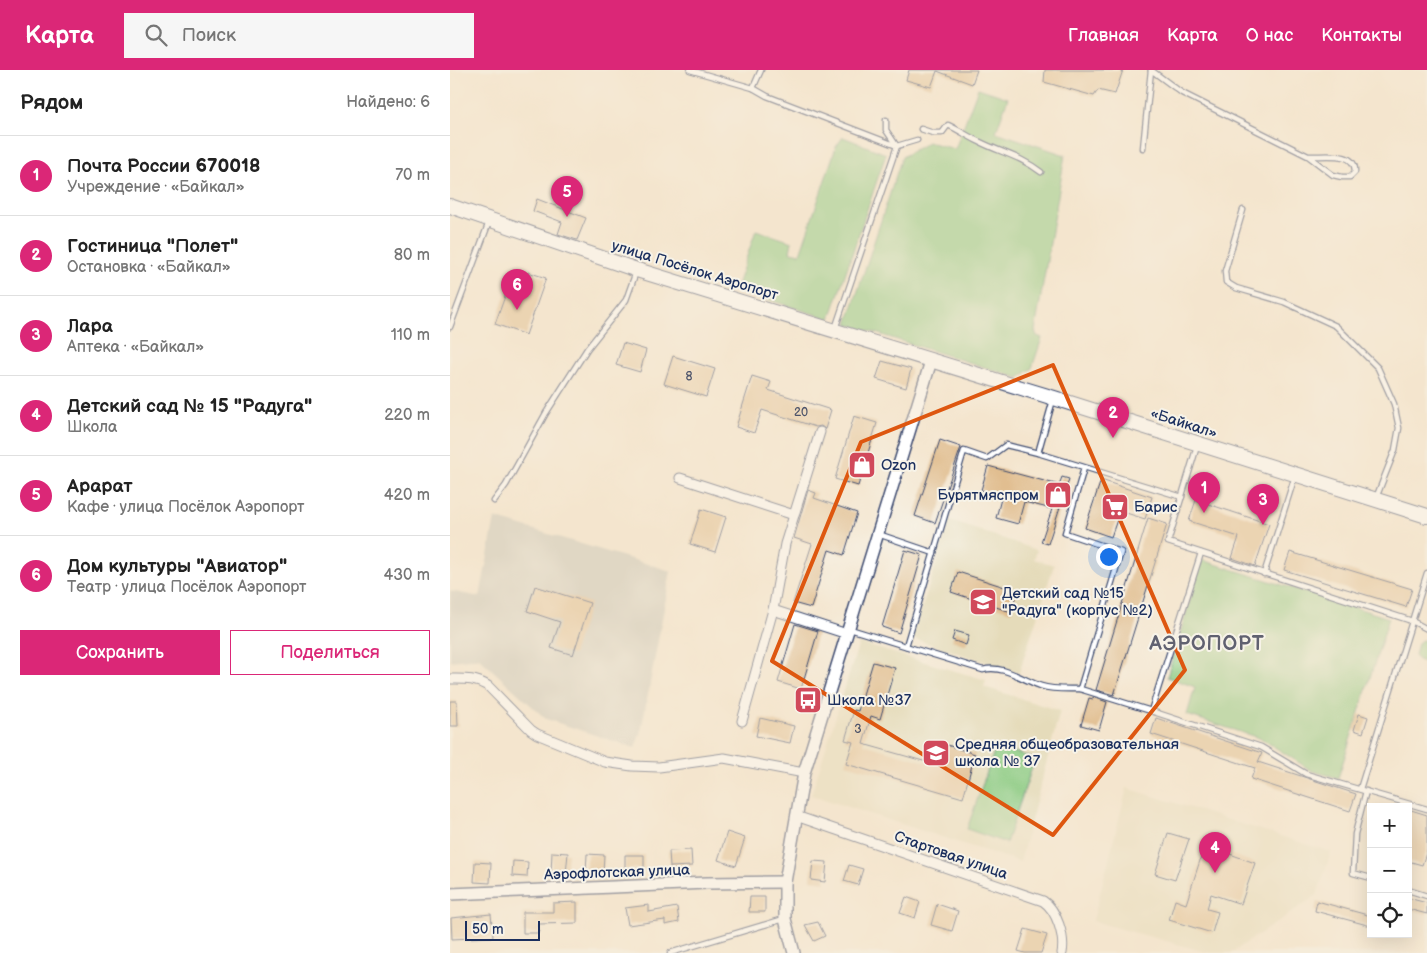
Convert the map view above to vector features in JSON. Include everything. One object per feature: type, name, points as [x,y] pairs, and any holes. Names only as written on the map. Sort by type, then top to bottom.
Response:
[{"type":"highway","name":"улица Посёлок Аэропорт","points":[[450,206],[637,270],[931,361]]},
{"type":"highway","name":"«Байкал»","points":[[931,361],[1427,516]]},
{"type":"main road","points":[[794,953],[785,919],[785,882],[804,773],[931,361]]},
{"type":"main road","name":"Аэрофлотская улица","points":[[450,894],[707,883],[785,882]]},
{"type":"street","points":[[742,721],[773,610],[784,544],[820,432]]},
{"type":"street","points":[[680,478],[794,515]]},
{"type":"street","points":[[773,610],[847,631]]},
{"type":"street","points":[[450,680],[471,679],[479,681],[488,686],[537,734],[605,762],[632,766],[660,767],[724,758],[804,773]]},
{"type":"street","name":"Стартовая улица","points":[[796,816],[1042,901],[1053,910],[1062,935],[1063,953]]},
{"type":"lane","points":[[690,70],[753,88],[767,96],[897,146],[917,140]]},
{"type":"lane","points":[[753,88],[761,70]]},
{"type":"lane","points":[[1144,148],[1151,70]]},
{"type":"lane","points":[[1151,70],[1182,93],[1308,156],[1333,175],[1350,177],[1355,172],[1355,165],[1351,160],[1343,156],[1308,156]]},
{"type":"lane","points":[[886,120],[886,130],[897,146]]},
{"type":"lane","points":[[921,129],[933,133],[942,133],[948,125],[979,142],[1027,161],[1041,172]]},
{"type":"lane","points":[[835,330],[897,146]]},
{"type":"lane","points":[[1243,210],[1225,271],[1226,282],[1236,288],[1284,302],[1336,326],[1378,368],[1394,404],[1399,428],[1395,450],[1375,500]]},
{"type":"lane","points":[[450,327],[490,219]]},
{"type":"lane","points":[[494,501],[506,485],[546,413],[587,349],[626,300],[637,270]]},
{"type":"lane","points":[[1038,453],[1054,398]]},
{"type":"lane","points":[[1198,444],[1168,542],[1412,621],[1427,629]]},
{"type":"lane","points":[[906,646],[964,452],[987,459],[1006,445],[1182,497]]},
{"type":"lane","points":[[1080,689],[1121,552],[1065,533],[1084,468]]},
{"type":"lane","points":[[1264,574],[1296,475]]},
{"type":"lane","points":[[877,534],[934,553]]},
{"type":"lane","points":[[1151,711],[1201,553]]},
{"type":"lane","points":[[1360,789],[1427,573]]},
{"type":"lane","points":[[847,631],[906,646],[983,670],[992,667],[1043,687],[1080,689],[1261,747],[1306,774],[1427,810]]},
{"type":"lane","points":[[1366,791],[1355,834],[1353,873],[1367,877]]},
{"type":"lane","points":[[1412,891],[1427,896]]},
{"type":"lane","points":[[670,953],[785,919]]},
{"type":"highlighted area","points":[[1053,365],[1185,670],[1053,835],[772,661],[861,442]]},
{"type":"shaded area","points":[[495,518],[671,571],[641,731],[635,748],[546,719],[479,658],[450,661],[450,591],[480,597]]},
{"type":"shaded area","name":"Детский сад №15 \"Радуга\" (корпус №2)","points":[[950,521],[1037,550],[1034,559],[1054,565],[1019,673],[912,638]]},
{"type":"shaded area","name":"Средняя общеобразовательная школа № 37","points":[[859,643],[986,680],[984,687],[1060,711],[1020,862],[811,795]]},
{"type":"shaded area","points":[[1127,788],[1331,852],[1317,895],[1231,953],[1210,953],[1093,921]]},
{"type":"green space","points":[[978,88],[1008,98],[996,132],[1065,155],[1035,331],[1037,336],[1042,338],[1032,368],[1019,378],[847,324],[902,157],[928,142],[955,149]]},
{"type":"green space","points":[[843,137],[886,154],[830,319],[735,291],[756,230],[792,242],[790,252],[800,254],[836,147]]},
{"type":"green space","points":[[1202,560],[1389,618],[1338,778],[1312,771],[1262,739],[1187,715],[1195,687],[1167,677]]},
{"type":"green space","points":[[1422,640],[1427,641],[1427,663],[1418,660],[1415,655],[1418,643]]},
{"type":"green space","points":[[996,746],[1035,759],[1006,843],[967,829]]},
{"type":"building","points":[[909,70],[977,70],[972,84],[937,71],[931,87],[906,80]]},
{"type":"building","points":[[1045,70],[1123,70],[1115,94],[1098,90],[1094,96],[1044,82]]},
{"type":"building","points":[[537,199],[586,218],[577,240],[558,234],[562,222],[533,211]]},
{"type":"building","points":[[528,272],[546,278],[526,335],[495,324],[509,285],[522,290]]},
{"type":"building","points":[[623,343],[646,350],[640,372],[616,365]]},
{"type":"building","points":[[673,356],[715,369],[706,397],[664,384]]},
{"type":"building","points":[[882,361],[911,369],[906,388],[876,379]]},
{"type":"building","points":[[752,376],[771,382],[768,390],[831,410],[825,429],[821,426],[816,427],[762,410],[754,433],[736,427]]},
{"type":"building","points":[[854,416],[877,423],[858,486],[835,479]]},
{"type":"building","points":[[940,440],[961,447],[935,523],[915,516]]},
{"type":"building","points":[[988,466],[1059,485],[1062,477],[1069,479],[1048,544],[1041,542],[1052,509],[1024,502],[1018,524],[996,518],[1002,495],[981,490]]},
{"type":"building","points":[[1101,480],[1152,497],[1145,519],[1120,511],[1111,537],[1085,528]]},
{"type":"building","points":[[808,490],[816,493],[814,498],[857,513],[844,555],[829,550],[811,608],[793,603],[812,544],[794,538]]},
{"type":"building","points":[[1196,500],[1269,524],[1255,566],[1232,558],[1239,537],[1189,521]]},
{"type":"building","points":[[701,509],[726,517],[715,552],[690,544]]},
{"type":"building","points":[[1148,518],[1167,524],[1114,695],[1096,690]]},
{"type":"building","points":[[905,550],[922,555],[899,633],[882,627]]},
{"type":"building","points":[[1290,552],[1412,589],[1406,607],[1284,570]]},
{"type":"building","points":[[958,572],[1017,591],[1011,612],[951,592]]},
{"type":"building","points":[[535,586],[590,603],[573,655],[551,648],[560,622],[527,611]]},
{"type":"building","points":[[795,624],[818,631],[801,689],[778,682]]},
{"type":"building","points":[[955,631],[969,635],[966,645],[952,640]]},
{"type":"building","points":[[873,662],[895,668],[880,719],[871,716],[863,744],[941,766],[947,745],[975,754],[963,798],[846,764],[853,742],[845,740],[854,710],[858,711]]},
{"type":"building","points":[[1093,697],[1107,702],[1099,730],[1081,725],[1089,698],[1093,699]]},
{"type":"building","points":[[450,701],[457,701],[458,726],[450,726]]},
{"type":"building","points":[[1359,714],[1368,717],[1363,733],[1354,730]]},
{"type":"building","points":[[760,718],[794,726],[790,743],[756,736]]},
{"type":"building","points":[[1156,718],[1262,753],[1258,762],[1356,794],[1350,811],[1251,779],[1255,768],[1151,734]]},
{"type":"building","points":[[1412,810],[1427,815],[1427,850],[1422,865],[1412,862]]},
{"type":"building","points":[[727,832],[745,838],[736,866],[718,860]]},
{"type":"building","points":[[1168,833],[1189,839],[1175,880],[1155,874]]},
{"type":"building","points":[[1205,845],[1255,863],[1241,904],[1211,894],[1207,909],[1218,912],[1212,933],[1169,920],[1175,900],[1186,904]]},
{"type":"building","points":[[691,850],[692,866],[670,867],[669,851]]},
{"type":"building","points":[[552,852],[568,853],[566,874],[551,873]]},
{"type":"building","points":[[587,854],[604,855],[603,873],[586,873]]},
{"type":"building","points":[[625,855],[644,855],[644,868],[625,869]]},
{"type":"building","points":[[513,861],[528,862],[527,877],[512,876]]},
{"type":"building","points":[[813,861],[827,862],[825,882],[811,880]]},
{"type":"building","points":[[475,862],[491,863],[490,883],[474,882]]},
{"type":"building","points":[[849,865],[863,869],[858,885],[844,881]]},
{"type":"building","points":[[750,897],[765,897],[765,912],[749,912]]},
{"type":"building","points":[[906,897],[920,902],[915,918],[900,913]]},
{"type":"building","points":[[1412,899],[1427,903],[1427,914],[1412,910]]},
{"type":"building","points":[[1317,901],[1367,915],[1367,925],[1315,911]]},
{"type":"building","points":[[577,902],[577,923],[539,924],[539,933],[523,933],[523,912],[553,912],[553,903]]},
{"type":"building","points":[[937,904],[958,911],[952,931],[931,925]]},
{"type":"building","points":[[649,905],[649,912],[677,907],[679,922],[665,925],[665,920],[628,925],[625,908]]},
{"type":"building","points":[[491,914],[493,937],[452,939],[451,918]]},
{"type":"building","points":[[818,922],[825,936],[814,941],[805,925]]},
{"type":"building","points":[[1025,929],[1047,935],[1041,953],[1018,951]]},
{"type":"place","name":"Арарат","points":[[567,217]]},
{"type":"place","name":"Дом культуры \"Авиатор\"","points":[[517,310]]},
{"type":"place","name":"Гостиница \"Полет\"","points":[[1113,438]]},
{"type":"place","name":"Ozon","points":[[862,465]]},
{"type":"place","name":"Бурятмяспром","points":[[1058,495]]},
{"type":"place","name":"Барис","points":[[1115,507]]},
{"type":"place","name":"Почта России 670018","points":[[1204,513]]},
{"type":"place","name":"Лара","points":[[1263,525]]},
{"type":"place","name":"Детский сад №15 \"Радуга\" (корпус №2)","points":[[983,602]]},
{"type":"place","name":"Школа №37","points":[[808,700]]},
{"type":"place","name":"Средняя общеобразовательная школа № 37","points":[[936,753]]},
{"type":"place","name":"Детский сад № 15 \"Радуга\"","points":[[1215,873]]},
{"type":"district","name":"АЭРОПОРТ","points":[[1207,643]]}]
